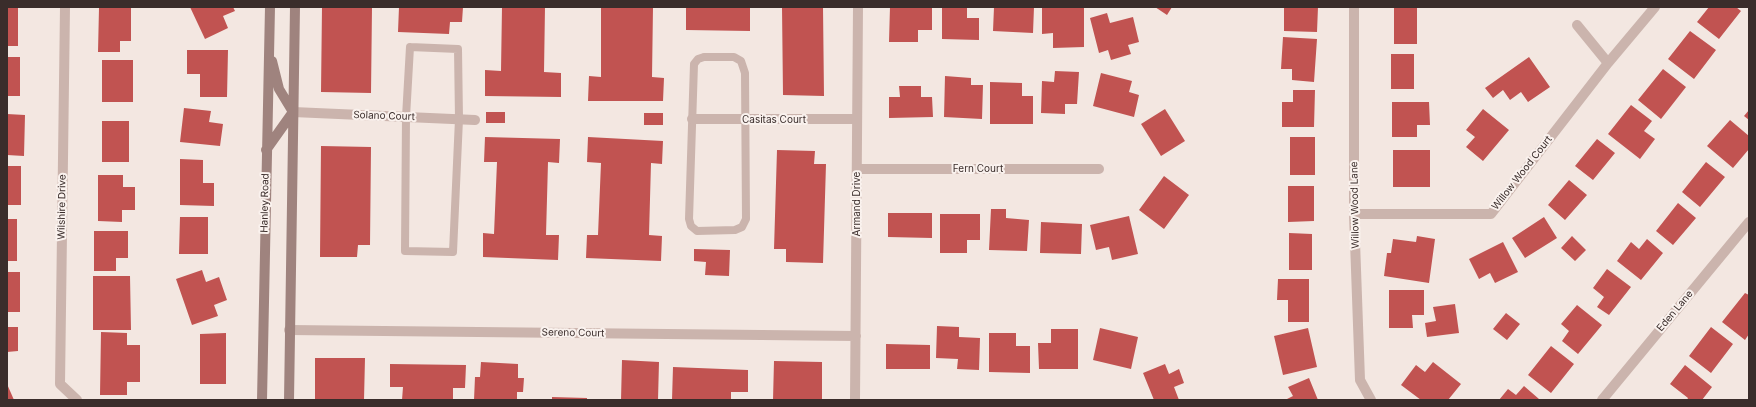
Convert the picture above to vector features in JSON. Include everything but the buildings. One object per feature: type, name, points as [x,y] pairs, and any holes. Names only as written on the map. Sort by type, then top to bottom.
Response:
[{"type":"main road","name":"Hanley Road","points":[[262,400],[270,7]]},
{"type":"main road","points":[[289,400],[295,7]]},
{"type":"main road","points":[[269,45],[279,89],[293,112]]},
{"type":"main road","points":[[266,150],[293,112]]},
{"type":"street","name":"Wilshire Drive","points":[[65,7],[60,384],[76,400]]},
{"type":"street","name":"Armand Drive","points":[[855,400],[858,7]]},
{"type":"street","name":"Willow Wood Lane","points":[[1354,7],[1354,214],[1360,380],[1371,400]]},
{"type":"street","name":"Willow Wood Court","points":[[1354,214],[1491,214],[1608,62],[1655,7]]},
{"type":"street","points":[[1577,25],[1608,62]]},
{"type":"street","name":"Solano Court","points":[[293,112],[475,120]]},
{"type":"street","name":"Casitas Court","points":[[692,119],[857,119]]},
{"type":"street","name":"Fern Court","points":[[857,169],[1100,169]]},
{"type":"street","name":"Eden Lane","points":[[1605,399],[1749,222]]},
{"type":"street","name":"Sereno Court","points":[[289,330],[856,336]]},
{"type":"lane","points":[[410,47],[458,49],[459,119],[453,252],[404,251],[406,117],[410,47]]},
{"type":"lane","points":[[704,57],[734,57],[741,61],[745,73],[746,120],[746,219],[742,227],[735,230],[697,231],[691,226],[689,219],[694,64],[698,59],[704,57]]}]
